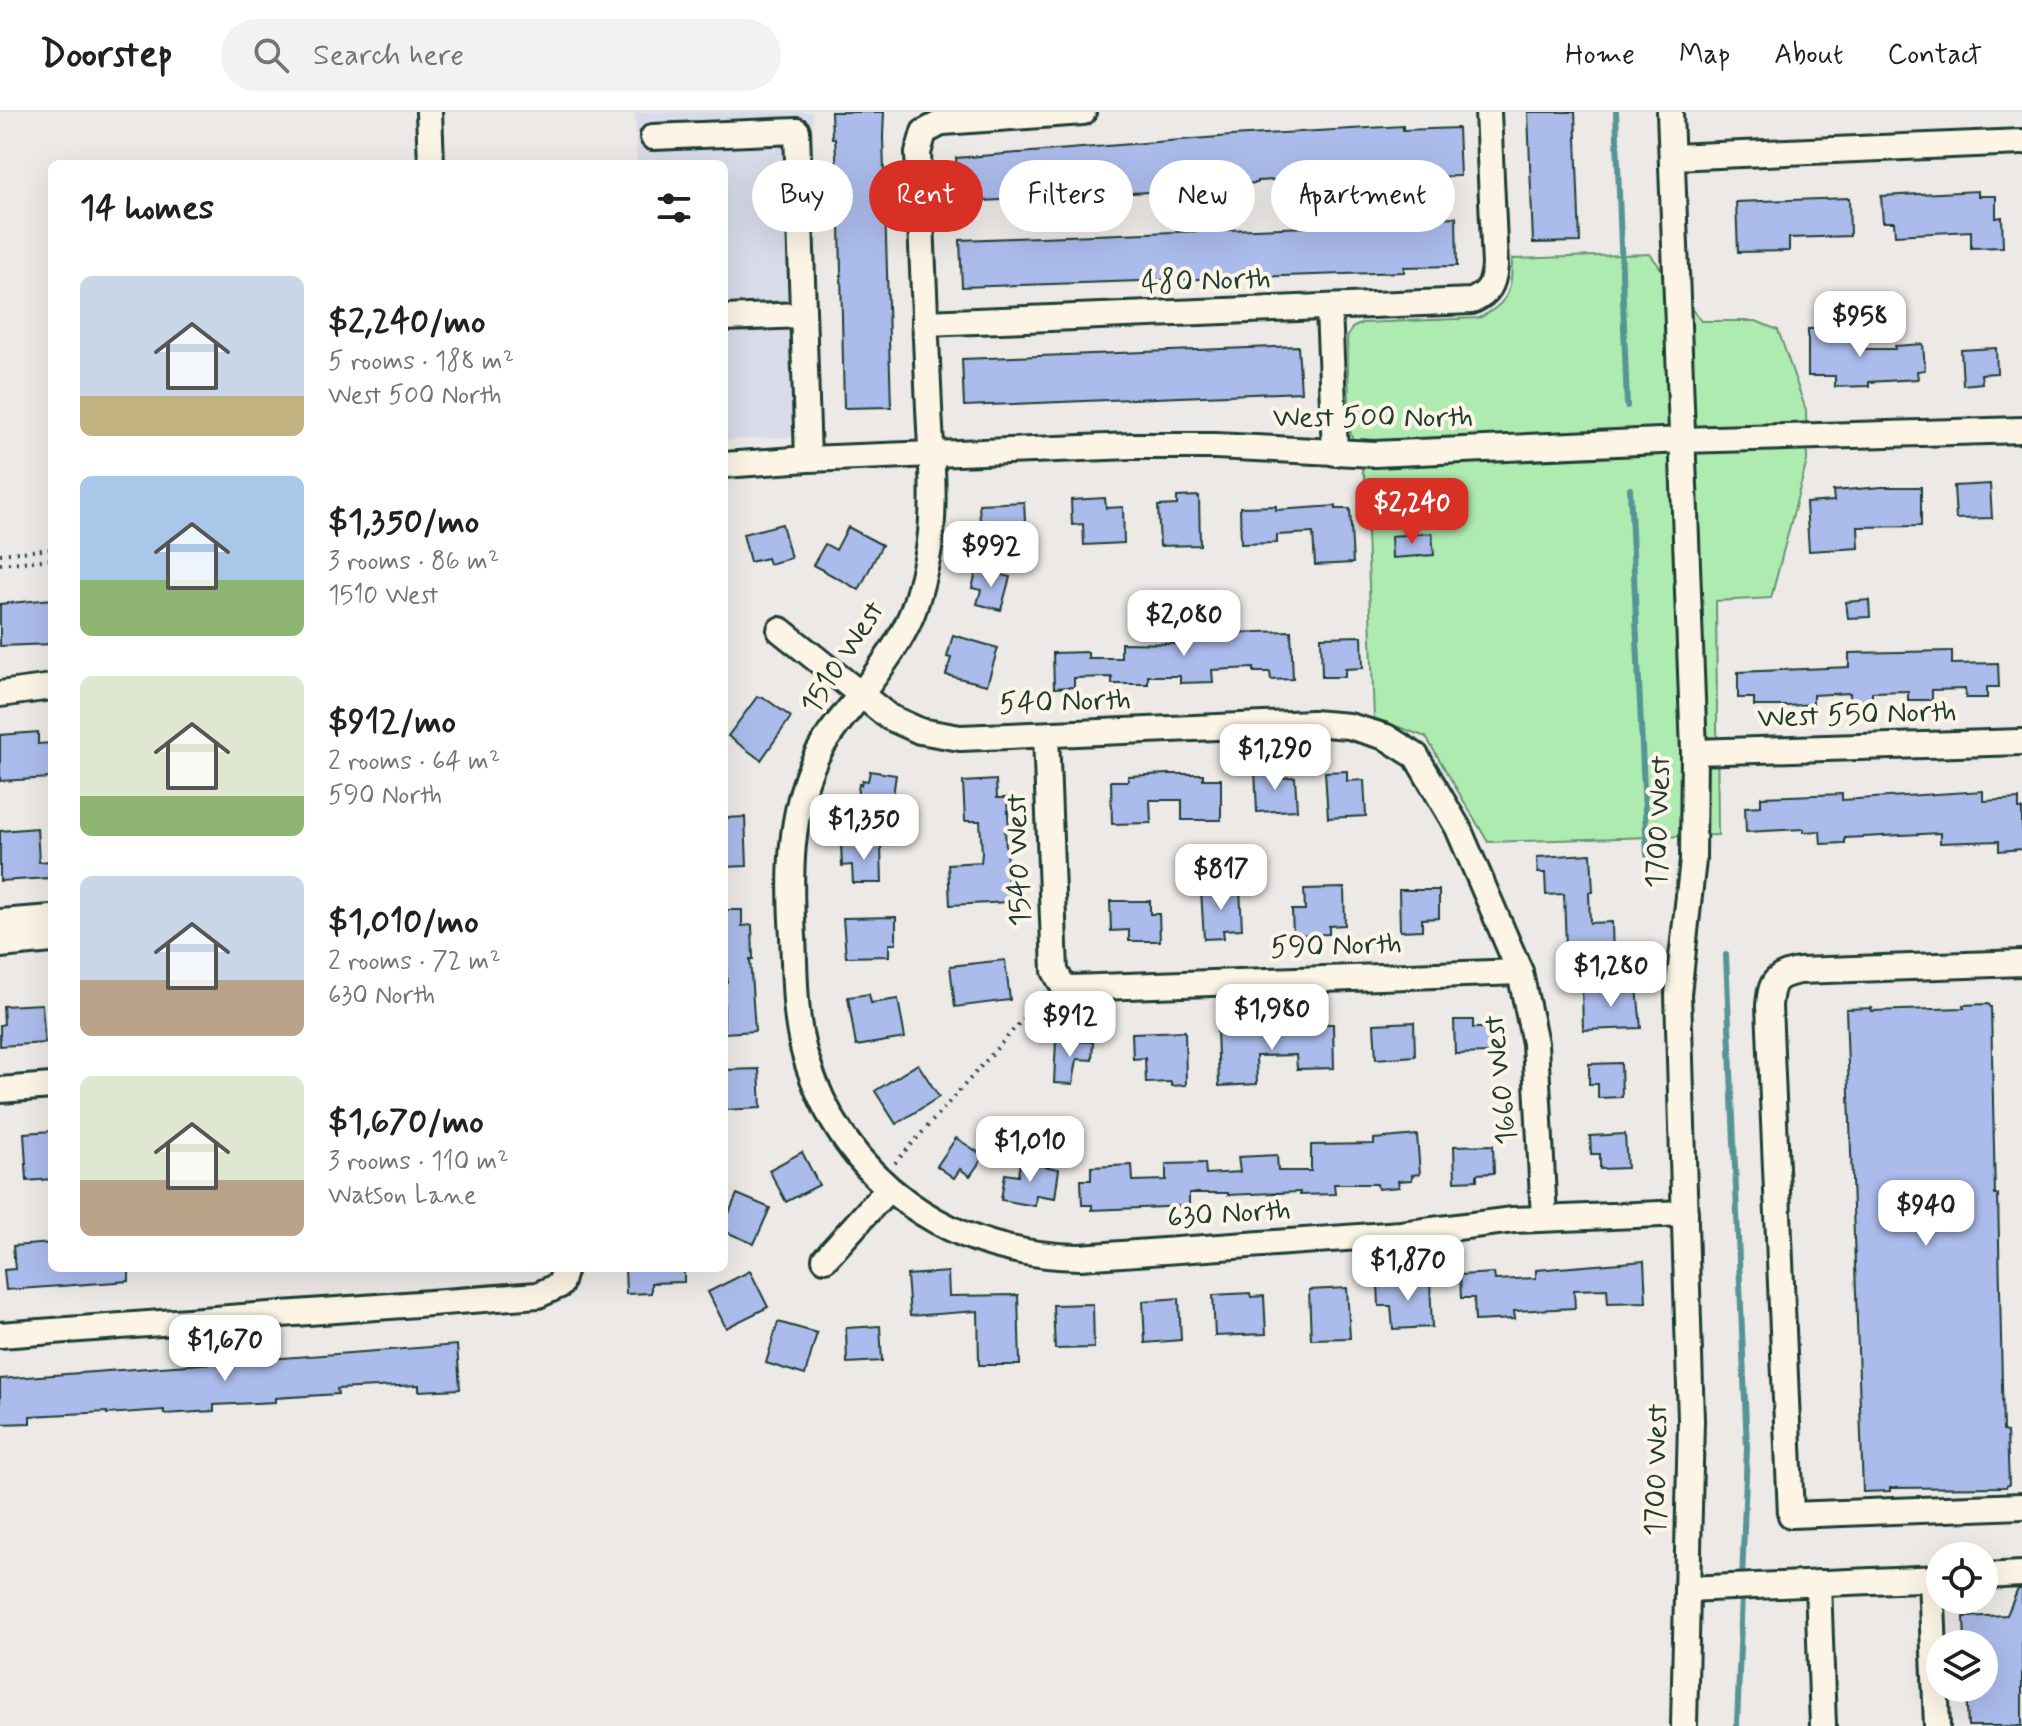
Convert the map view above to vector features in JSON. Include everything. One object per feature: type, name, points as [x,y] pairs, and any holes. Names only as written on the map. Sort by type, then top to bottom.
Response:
[{"type":"street","points":[[429,112],[431,160]]},
{"type":"street","name":"1510 West","points":[[888,1189],[848,1144],[824,1102],[805,1054],[798,1018],[791,905],[791,863],[798,812],[816,758],[880,668],[911,616],[928,555],[931,454],[918,153],[924,132],[943,122],[1083,112]]},
{"type":"street","name":"480 North","points":[[925,323],[1472,301],[1486,295],[1494,280],[1488,112]]},
{"type":"street","name":"1700 West","points":[[1670,112],[1694,752],[1693,860],[1678,994],[1691,1420],[1684,1726]]},
{"type":"street","points":[[653,137],[797,131],[808,459]]},
{"type":"street","points":[[1672,157],[2022,142]]},
{"type":"street","points":[[1329,309],[1335,453]]},
{"type":"street","points":[[728,318],[802,315]]},
{"type":"street","name":"West 500 North","points":[[728,465],[1132,446],[1215,446],[1374,454],[1683,440],[2022,430]]},
{"type":"street","name":"540 North","points":[[780,630],[889,717],[920,731],[960,738],[1312,723],[1349,726],[1386,737]]},
{"type":"street","points":[[0,694],[48,688]]},
{"type":"street","name":"1540 West","points":[[1046,735],[1055,971],[1060,982]]},
{"type":"street","name":"1660 West","points":[[1386,737],[1416,756],[1458,828],[1520,972],[1535,1043],[1544,1218]]},
{"type":"street","name":"West 550 North","points":[[1694,752],[2022,742]]},
{"type":"street","points":[[0,922],[48,918]]},
{"type":"street","points":[[0,945],[48,940]]},
{"type":"street","points":[[2022,963],[1799,971],[1784,974],[1776,980],[1770,990],[1769,1006],[1791,1515],[2022,1506]]},
{"type":"street","name":"590 North","points":[[1060,982],[1071,988],[1520,972]]},
{"type":"street","points":[[0,1090],[48,1086]]},
{"type":"street","points":[[825,1259],[888,1189]]},
{"type":"street","name":"630 North","points":[[888,1189],[907,1203],[966,1235],[1011,1251],[1046,1256],[1080,1257],[1386,1235],[1544,1218],[1685,1213]]},
{"type":"street","points":[[0,1335],[538,1295],[563,1276]]},
{"type":"street","points":[[1998,1575],[2022,1574]]},
{"type":"street","points":[[1687,1589],[1926,1578]]},
{"type":"street","points":[[1818,1583],[1823,1726]]},
{"type":"street","points":[[1935,1614],[1937,1726]]},
{"type":"path","points":[[0,554],[48,549]]},
{"type":"path","points":[[0,564],[48,559]]},
{"type":"path","points":[[895,1163],[1040,1000]]},
{"type":"shaded area","points":[[635,112],[812,112],[813,160],[752,160],[752,232],[816,232],[822,435],[728,440],[728,160],[637,160]]},
{"type":"green space","points":[[1650,254],[1701,321],[1756,321],[1778,330],[1806,410],[1807,461],[1771,598],[1716,601],[1718,835],[1488,842],[1426,737],[1374,718],[1365,479],[1350,431],[1347,338],[1352,328],[1362,323],[1479,318],[1497,307],[1507,295],[1512,259]]},
{"type":"building","points":[[831,112],[884,112],[884,160],[869,160],[869,232],[886,232],[891,407],[844,408],[840,232],[853,232],[853,160],[836,160],[835,138],[832,138]]},
{"type":"building","points":[[1528,112],[1575,112],[1580,242],[1533,243]]},
{"type":"building","points":[[1403,126],[1403,130],[1458,128],[1460,176],[1455,176],[1455,160],[1271,160],[1271,180],[1255,183],[1255,160],[1149,160],[1149,192],[1133,193],[1133,160],[999,160],[999,200],[983,201],[983,160],[956,160],[956,158]]},
{"type":"building","points":[[1978,191],[1978,196],[1996,196],[1996,218],[2002,217],[2003,247],[1971,248],[1971,231],[1895,235],[1894,222],[1883,222],[1881,196]]},
{"type":"building","points":[[1849,198],[1850,236],[1789,238],[1789,251],[1738,252],[1736,202]]},
{"type":"building","points":[[1455,217],[1457,266],[1404,267],[1404,272],[962,287],[960,240],[1255,232],[1255,229],[1271,228],[1271,232],[1455,232]]},
{"type":"building","points":[[1856,328],[1856,349],[1895,349],[1895,346],[1923,344],[1925,370],[1917,371],[1918,379],[1869,382],[1869,386],[1835,387],[1835,376],[1808,376],[1808,329]]},
{"type":"building","points":[[1298,346],[1301,392],[964,406],[962,359]]},
{"type":"building","points":[[1996,348],[1997,373],[1981,374],[1982,383],[1963,385],[1961,350]]},
{"type":"building","points":[[1990,484],[1992,518],[1956,519],[1954,486]]},
{"type":"building","points":[[1921,487],[1921,526],[1858,527],[1859,548],[1809,551],[1806,503],[1834,501],[1833,491]]},
{"type":"building","points":[[1199,496],[1200,545],[1160,546],[1158,506],[1177,505],[1177,497]]},
{"type":"building","points":[[1105,498],[1106,508],[1123,507],[1124,543],[1084,545],[1083,524],[1072,525],[1071,500]]},
{"type":"building","points":[[1024,502],[1026,539],[988,541],[987,521],[980,521],[979,504]]},
{"type":"building","points":[[1276,506],[1276,510],[1336,506],[1336,509],[1350,509],[1353,563],[1315,565],[1313,533],[1277,535],[1277,543],[1241,544],[1240,507]]},
{"type":"building","points":[[782,524],[791,558],[769,564],[767,558],[750,562],[743,534]]},
{"type":"building","points":[[848,527],[882,545],[859,590],[813,565],[825,544],[836,550]]},
{"type":"building","points":[[1432,533],[1434,555],[1392,558],[1391,536]]},
{"type":"building","points":[[977,569],[1010,577],[1001,610],[977,604],[981,590],[972,588]]},
{"type":"building","points":[[48,599],[48,644],[0,646],[0,604]]},
{"type":"building","points":[[1869,600],[1870,617],[1848,618],[1846,602]]},
{"type":"building","points":[[1229,625],[1229,633],[1291,631],[1293,679],[1271,680],[1270,672],[1254,672],[1254,668],[1212,670],[1213,682],[1180,683],[1180,676],[1148,676],[1148,684],[1112,684],[1112,677],[1074,678],[1074,687],[1054,688],[1053,653],[1088,652],[1088,658],[1121,658],[1121,643],[1189,644],[1189,626]]},
{"type":"building","points":[[953,635],[998,648],[987,685],[946,675]]},
{"type":"building","points":[[1362,636],[1363,668],[1345,669],[1345,677],[1322,677],[1321,637]]},
{"type":"building","points":[[1952,651],[1952,664],[1998,663],[1999,687],[1987,687],[1987,698],[1966,698],[1965,689],[1932,690],[1932,700],[1908,700],[1908,691],[1872,692],[1872,702],[1850,703],[1850,693],[1813,695],[1813,704],[1787,706],[1754,706],[1754,698],[1738,698],[1738,672],[1849,667],[1849,653]]},
{"type":"building","points":[[757,697],[763,697],[791,717],[761,760],[728,736]]},
{"type":"building","points":[[38,732],[38,744],[48,743],[48,778],[0,781],[0,735]]},
{"type":"building","points":[[1277,769],[1278,778],[1295,777],[1297,810],[1257,812],[1255,770]]},
{"type":"building","points":[[870,771],[896,775],[891,809],[856,804],[859,784],[862,780],[868,781]]},
{"type":"building","points":[[1347,771],[1347,781],[1364,780],[1366,816],[1328,818],[1325,772]]},
{"type":"building","points":[[1203,774],[1203,779],[1221,779],[1221,820],[1182,820],[1182,800],[1150,800],[1151,823],[1112,824],[1111,781],[1128,781],[1128,776]]},
{"type":"building","points":[[996,780],[997,798],[1007,798],[1009,830],[1005,830],[1009,902],[950,905],[948,864],[981,862],[982,853],[980,821],[965,821],[963,782]]},
{"type":"building","points":[[1983,791],[1983,801],[2019,799],[2022,849],[1999,851],[1999,841],[1940,843],[1940,833],[1845,838],[1845,843],[1821,844],[1820,831],[1746,832],[1745,807],[1761,806],[1761,797],[1842,794],[1842,800]]},
{"type":"building","points":[[745,817],[747,866],[728,867],[728,818]]},
{"type":"building","points":[[37,828],[39,862],[48,861],[48,878],[0,881],[0,831]]},
{"type":"building","points":[[881,844],[882,883],[853,883],[852,865],[842,866],[841,845]]},
{"type":"building","points":[[1591,854],[1593,892],[1589,892],[1590,923],[1612,922],[1613,960],[1570,961],[1570,946],[1566,946],[1564,894],[1546,895],[1545,873],[1538,873],[1537,857]]},
{"type":"building","points":[[1240,888],[1242,929],[1223,930],[1224,938],[1204,939],[1201,891]]},
{"type":"building","points":[[1344,888],[1345,925],[1329,926],[1329,934],[1293,935],[1292,910],[1305,910],[1304,889]]},
{"type":"building","points":[[1399,890],[1439,890],[1439,918],[1422,919],[1422,930],[1400,931]]},
{"type":"building","points":[[1110,901],[1150,901],[1150,914],[1159,914],[1160,941],[1129,941],[1129,930],[1111,931]]},
{"type":"building","points":[[728,910],[742,910],[742,926],[752,925],[753,959],[750,959],[755,1031],[728,1033]]},
{"type":"building","points":[[896,917],[896,944],[889,944],[889,956],[846,957],[843,918]]},
{"type":"building","points":[[1005,960],[1010,1000],[955,1007],[950,966]]},
{"type":"building","points":[[1637,988],[1641,1028],[1583,1030],[1582,990]]},
{"type":"building","points":[[869,994],[871,1003],[898,999],[905,1038],[856,1046],[848,997]]},
{"type":"building","points":[[42,1004],[45,1043],[0,1046],[3,1006]]},
{"type":"building","points":[[1988,1004],[1991,1007],[1995,1195],[1998,1195],[2003,1431],[2007,1432],[2009,1484],[2006,1487],[1890,1488],[1890,1491],[1863,1492],[1846,1009],[1964,1008],[1963,1005]]},
{"type":"building","points":[[1454,1020],[1473,1020],[1473,1028],[1489,1028],[1490,1053],[1455,1054]]},
{"type":"building","points":[[1414,1022],[1415,1056],[1376,1059],[1374,1024]]},
{"type":"building","points":[[1314,1024],[1333,1024],[1334,1068],[1297,1069],[1296,1055],[1256,1056],[1257,1084],[1219,1086],[1217,1029],[1237,1028],[1237,1036],[1314,1030]]},
{"type":"building","points":[[1185,1031],[1186,1085],[1146,1083],[1145,1058],[1133,1059],[1132,1033]]},
{"type":"building","points":[[1056,1040],[1093,1042],[1092,1060],[1077,1059],[1073,1084],[1054,1083]]},
{"type":"building","points":[[1621,1063],[1622,1097],[1598,1098],[1598,1084],[1589,1084],[1589,1064]]},
{"type":"building","points":[[918,1064],[939,1097],[896,1124],[875,1091]]},
{"type":"building","points":[[759,1069],[761,1108],[728,1110],[728,1070]]},
{"type":"building","points":[[48,1131],[48,1179],[27,1181],[24,1133]]},
{"type":"building","points":[[1625,1134],[1627,1168],[1600,1169],[1600,1154],[1591,1154],[1590,1136]]},
{"type":"building","points":[[1417,1135],[1420,1174],[1412,1175],[1412,1180],[1398,1181],[1399,1187],[1378,1189],[1377,1184],[1334,1184],[1335,1194],[1300,1195],[1300,1192],[1189,1193],[1189,1206],[1092,1210],[1092,1205],[1082,1205],[1081,1180],[1091,1180],[1091,1167],[1132,1165],[1133,1181],[1166,1180],[1166,1164],[1205,1163],[1206,1174],[1240,1172],[1238,1157],[1277,1155],[1278,1171],[1311,1171],[1311,1145],[1374,1144],[1374,1139]]},
{"type":"building","points":[[956,1138],[984,1156],[970,1176],[960,1169],[954,1178],[937,1166]]},
{"type":"building","points":[[1493,1145],[1494,1173],[1477,1174],[1477,1180],[1455,1181],[1454,1146]]},
{"type":"building","points":[[802,1152],[819,1185],[786,1202],[769,1170]]},
{"type":"building","points":[[1020,1162],[1059,1169],[1055,1198],[1036,1195],[1035,1206],[1001,1200],[1005,1174],[1018,1176]]},
{"type":"building","points":[[737,1194],[770,1208],[754,1244],[728,1233],[728,1215]]},
{"type":"building","points":[[48,1243],[48,1272],[129,1272],[129,1281],[6,1290],[4,1270],[15,1269],[13,1246]]},
{"type":"building","points":[[1644,1261],[1646,1302],[1608,1303],[1607,1289],[1574,1290],[1575,1308],[1514,1311],[1515,1319],[1475,1321],[1474,1298],[1461,1298],[1460,1275],[1494,1273],[1495,1280],[1536,1278],[1536,1270]]},
{"type":"building","points":[[750,1271],[768,1307],[726,1328],[708,1292]]},
{"type":"building","points":[[625,1272],[684,1272],[684,1282],[651,1283],[651,1293],[626,1294]]},
{"type":"building","points":[[948,1272],[949,1296],[1018,1295],[1020,1365],[979,1365],[978,1311],[910,1316],[907,1275]]},
{"type":"building","points":[[1430,1280],[1432,1327],[1393,1329],[1391,1306],[1379,1306],[1378,1283]]},
{"type":"building","points":[[1347,1288],[1350,1338],[1311,1339],[1309,1290]]},
{"type":"building","points":[[1250,1293],[1251,1297],[1264,1296],[1266,1334],[1215,1336],[1213,1295]]},
{"type":"building","points":[[1179,1298],[1181,1340],[1145,1343],[1143,1301]]},
{"type":"building","points":[[1093,1304],[1094,1348],[1055,1349],[1053,1305]]},
{"type":"building","points":[[778,1322],[817,1333],[805,1375],[766,1363]]},
{"type":"building","points":[[880,1326],[882,1361],[847,1363],[846,1328]]},
{"type":"building","points":[[457,1345],[460,1389],[419,1391],[419,1385],[337,1389],[338,1394],[275,1398],[275,1402],[214,1405],[214,1411],[30,1416],[30,1423],[0,1424],[0,1379]]},
{"type":"building","points":[[2018,1589],[2022,1589],[2022,1726],[1968,1726],[1967,1702],[1998,1702],[1998,1630],[1964,1630],[1964,1617],[2007,1615]]},
{"type":"waterway","points":[[1616,112],[1627,406]]},
{"type":"waterway","points":[[1630,489],[1647,855]]},
{"type":"waterway","points":[[1726,955],[1747,1448],[1742,1582]]},
{"type":"waterway","points":[[1737,1726],[1742,1594]]}]
